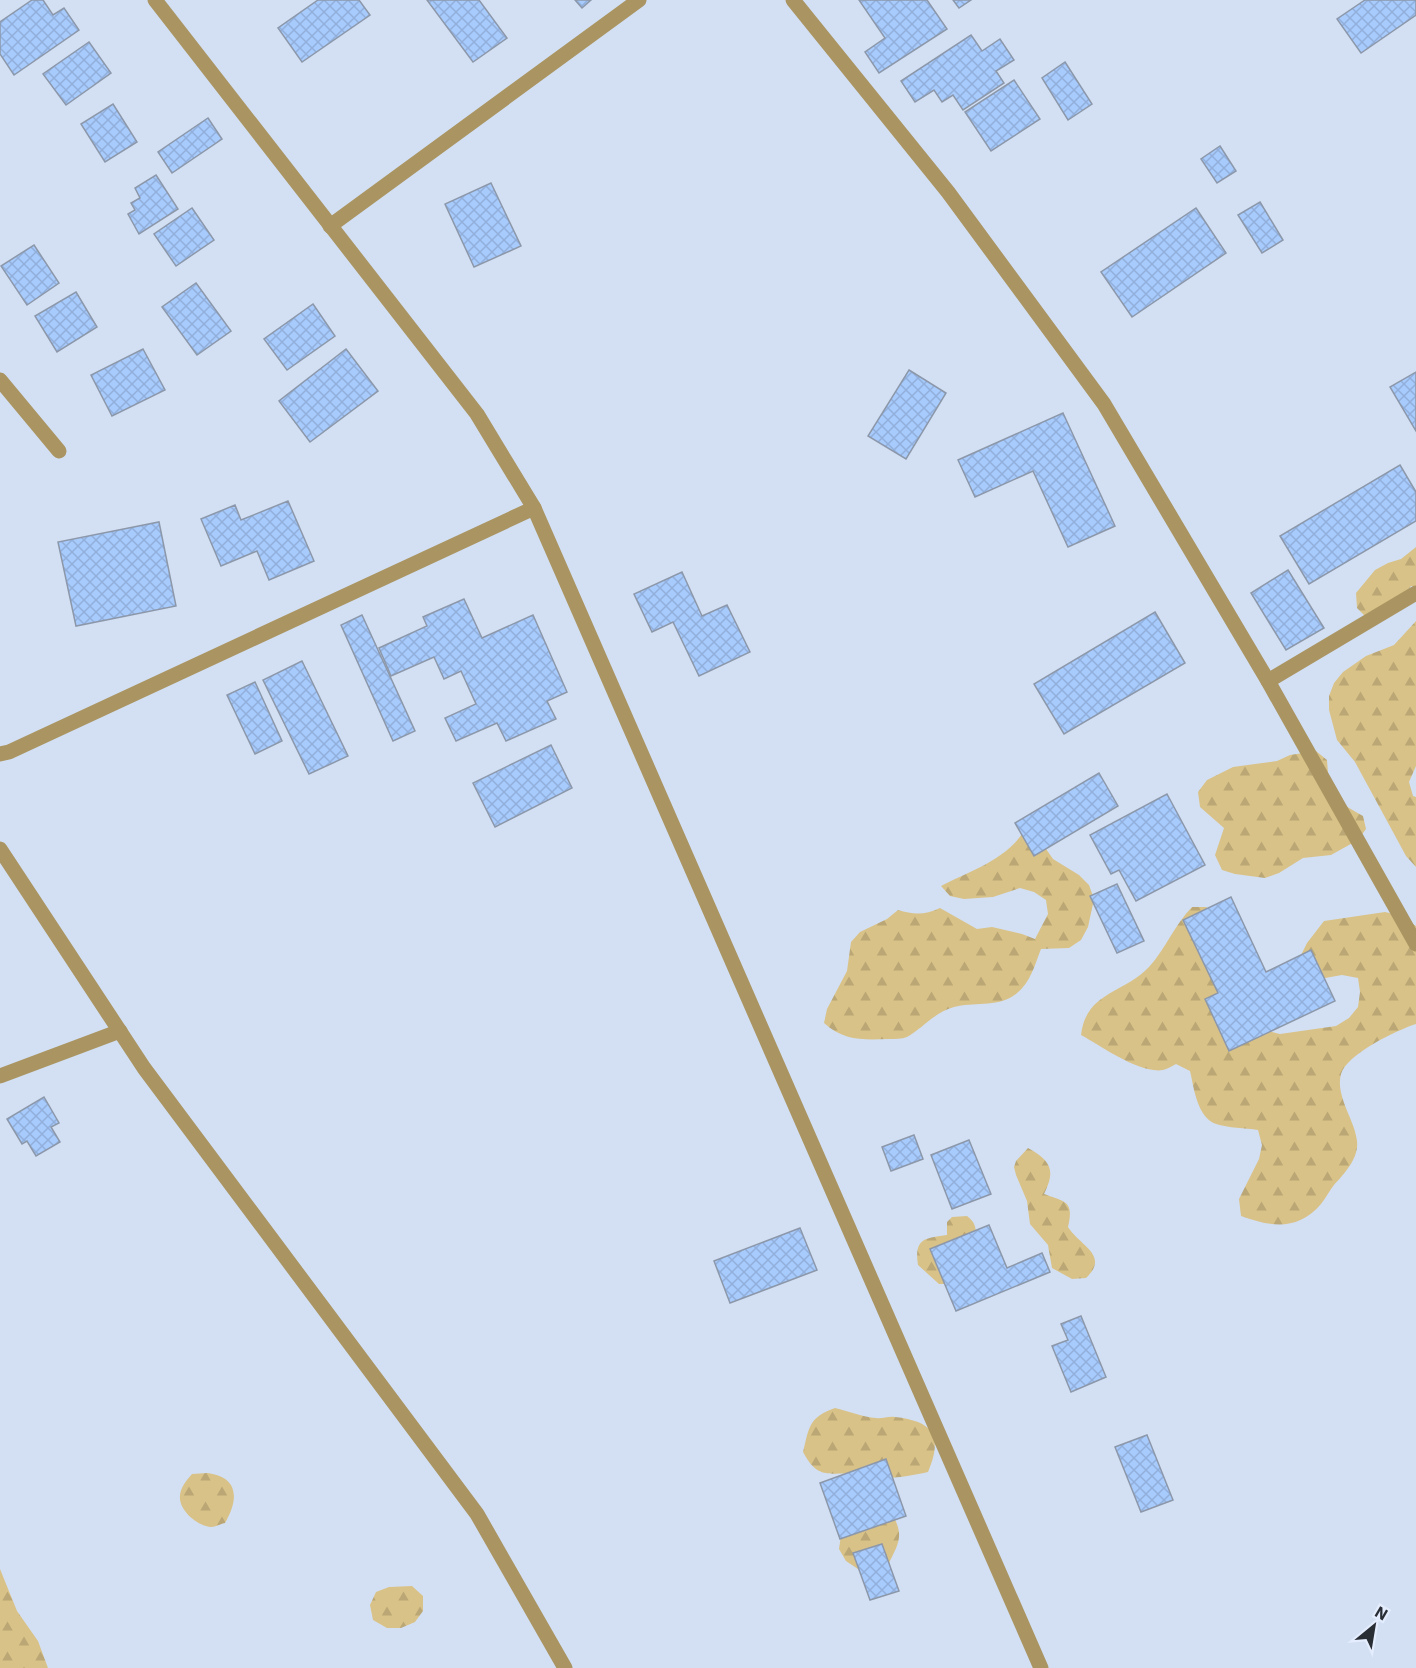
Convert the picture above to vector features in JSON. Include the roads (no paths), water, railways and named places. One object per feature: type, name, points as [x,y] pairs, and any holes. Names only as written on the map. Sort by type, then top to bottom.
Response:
[{"type":"street","points":[[155,0],[477,414],[534,508],[1041,1668]]},
{"type":"street","points":[[330,226],[639,0]]},
{"type":"street","points":[[793,0],[948,192],[1104,404],[1268,681],[1416,944]]},
{"type":"street","points":[[0,380],[59,451]]},
{"type":"street","points":[[0,754],[20,747],[534,508]]},
{"type":"street","points":[[1268,681],[1416,593]]},
{"type":"street","points":[[0,849],[144,1068],[477,1514],[565,1668]]},
{"type":"street","points":[[0,1076],[120,1031]]}]
